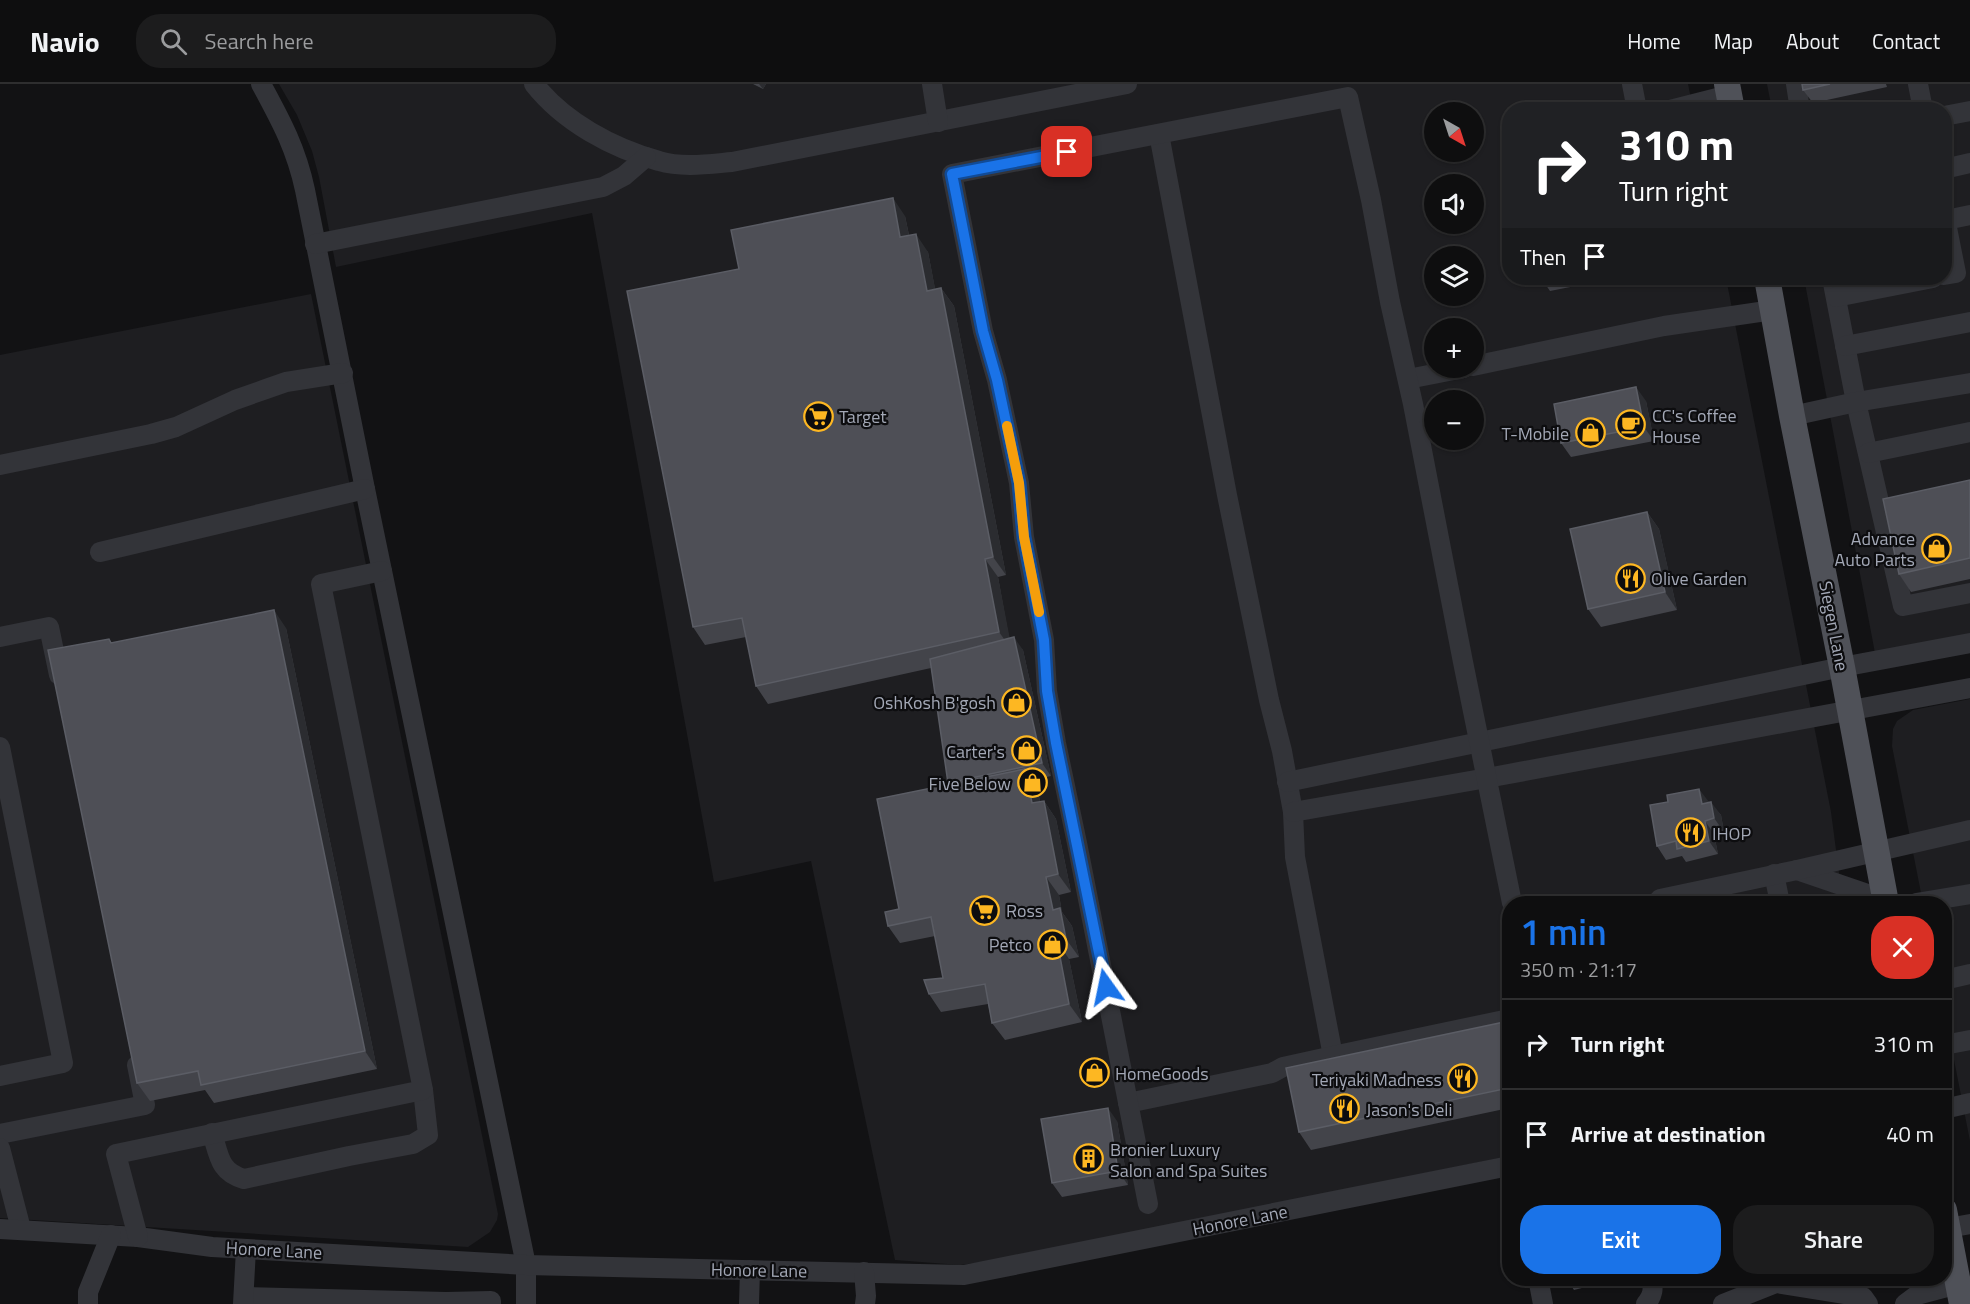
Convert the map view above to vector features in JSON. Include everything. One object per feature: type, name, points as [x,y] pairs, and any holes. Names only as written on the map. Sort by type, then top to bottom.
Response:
[{"type":"main road","name":"Siegen Lane","points":[[1768,285],[1791,416],[1842,667],[1885,896]]},
{"type":"main road","points":[[1954,1220],[1960,1294]]},
{"type":"street","points":[[261,84],[279,115],[295,151],[305,190],[526,1265],[526,1304]]},
{"type":"street","points":[[534,84],[575,122],[620,148],[659,162],[678,164],[732,162],[1126,84]]},
{"type":"street","points":[[932,84],[939,122]]},
{"type":"street","points":[[1632,84],[1635,102]]},
{"type":"street","points":[[1796,84],[1799,102]]},
{"type":"street","points":[[1918,84],[1921,102]]},
{"type":"street","points":[[1704,102],[1730,96]]},
{"type":"street","points":[[1148,1204],[1056,743],[1047,691],[1044,640],[1024,537],[1019,483],[997,380],[983,331],[952,174],[1348,97],[1408,379],[1511,896]]},
{"type":"street","points":[[1952,114],[1970,111]]},
{"type":"street","points":[[1159,134],[1227,495],[1293,812],[1295,857],[1333,1056]]},
{"type":"street","points":[[315,244],[603,187],[624,176],[646,157]]},
{"type":"street","points":[[1952,167],[1970,163]]},
{"type":"street","points":[[1952,216],[1970,215]]},
{"type":"street","points":[[1952,250],[1957,273]]},
{"type":"street","points":[[1833,285],[1856,402],[1903,606],[1970,593]]},
{"type":"street","points":[[1836,297],[1897,285]]},
{"type":"street","points":[[1484,364],[1664,326],[1773,310]]},
{"type":"street","points":[[1845,346],[1970,322]]},
{"type":"street","points":[[0,465],[151,434],[286,382],[343,373]]},
{"type":"street","points":[[1408,379],[1424,376]]},
{"type":"street","points":[[1791,416],[1856,402],[1970,383]]},
{"type":"street","points":[[1868,453],[1970,432]]},
{"type":"street","points":[[100,552],[365,489]]},
{"type":"street","points":[[1879,503],[1902,498]]},
{"type":"street","points":[[212,1133],[222,1166],[231,1176],[244,1179],[413,1144],[428,1135],[423,1090],[321,584],[382,571]]},
{"type":"street","points":[[0,637],[49,627],[63,696]]},
{"type":"street","points":[[1287,782],[1842,667],[1970,643]]},
{"type":"street","points":[[1293,812],[1850,712],[1970,688]]},
{"type":"street","points":[[0,747],[63,1063],[0,1076]]},
{"type":"street","points":[[1670,896],[1797,870],[1970,830]]},
{"type":"street","points":[[1797,870],[1869,896]]},
{"type":"street","points":[[1774,874],[1779,896]]},
{"type":"street","points":[[1952,897],[1970,894]]},
{"type":"street","points":[[1952,978],[1970,974]]},
{"type":"street","points":[[1128,1103],[1502,1020]]},
{"type":"street","points":[[1952,1043],[1970,1040]]},
{"type":"street","points":[[0,1134],[145,1105],[134,1046]]},
{"type":"street","points":[[138,1237],[116,1154],[423,1090]]},
{"type":"street","points":[[1952,1107],[1970,1103]]},
{"type":"street","points":[[0,1148],[21,1229]]},
{"type":"street","name":"Honore Lane","points":[[0,1229],[138,1237],[212,1247],[526,1265],[964,1275],[1502,1167]]},
{"type":"street","points":[[88,1304],[88,1292],[111,1235]]},
{"type":"street","points":[[246,1249],[243,1300],[446,1303],[491,1301],[491,1304]]},
{"type":"street","points":[[749,1304],[750,1270]]},
{"type":"street","points":[[864,1272],[865,1304]]},
{"type":"street","points":[[1540,1286],[1543,1304]]},
{"type":"street","points":[[1646,1304],[1652,1295],[1653,1286]]},
{"type":"street","points":[[1723,1304],[1768,1286]]},
{"type":"street","points":[[1793,1286],[1863,1298],[1868,1304]]},
{"type":"street","points":[[1905,1304],[1917,1295],[1960,1294]]},
{"type":"shaded area","points":[[279,84],[1688,84],[1692,102],[1502,102],[1502,285],[1727,285],[1831,812],[1842,896],[1502,896],[1502,1157],[1015,1258],[960,1265],[895,1260],[811,861],[714,882],[592,213],[336,267],[312,151],[297,115]]},
{"type":"shaded area","points":[[1767,84],[1970,84],[1970,634],[1875,653],[1805,285],[1952,285],[1952,102],[1771,102]]},
{"type":"shaded area","points":[[311,294],[498,1214],[497,1220],[490,1232],[468,1247],[0,1218],[0,355]]},
{"type":"shaded area","points":[[1970,699],[1970,1141],[1952,1050],[1952,896],[1922,896],[1892,746],[1893,729],[1897,721],[1913,710]]},
{"type":"building","points":[[1802,84],[1830,84],[1803,90]]},
{"type":"building","name":"Target","points":[[893,198],[900,237],[916,234],[927,291],[941,288],[993,557],[985,559],[999,632],[756,686],[742,618],[693,627],[627,291],[739,269],[731,230]]},
{"type":"building","points":[[1636,387],[1644,427],[1561,443],[1554,404]]},
{"type":"building","name":"Advance Auto Parts","points":[[1970,480],[1970,558],[1899,574],[1883,499]]},
{"type":"building","name":"Olive Garden","points":[[1647,512],[1665,592],[1588,609],[1570,529]]},
{"type":"building","points":[[274,610],[365,1051],[201,1085],[198,1071],[137,1083],[48,650],[109,639],[111,643]]},
{"type":"building","points":[[1014,637],[1042,763],[948,783],[930,659]]},
{"type":"building","name":"Ross","points":[[1025,769],[1032,803],[1044,801],[1058,874],[1046,877],[1053,910],[1060,908],[1066,939],[1057,941],[1069,1004],[992,1023],[985,984],[929,994],[924,980],[943,978],[931,917],[888,926],[885,912],[899,909],[877,799]]},
{"type":"building","name":"IHOP","points":[[1699,789],[1702,804],[1711,802],[1714,818],[1705,821],[1709,841],[1677,849],[1676,841],[1657,846],[1650,805],[1668,802],[1667,795]]},
{"type":"building","points":[[1502,1022],[1502,1089],[1299,1132],[1286,1068]]},
{"type":"building","name":"Bronier Luxury Salon and Spa Suites","points":[[1108,1108],[1118,1171],[1052,1183],[1041,1119]]},
{"type":"slow traffic","points":[[1007,426],[1019,483],[1024,537],[1039,612]]},
{"type":"place","name":"Target","points":[[818,416]]},
{"type":"place","name":"CC's Coffee House","points":[[1631,425]]},
{"type":"place","name":"T-Mobile","points":[[1590,433]]},
{"type":"place","name":"Advance Auto Parts","points":[[1936,548]]},
{"type":"place","name":"Olive Garden","points":[[1630,578]]},
{"type":"place","name":"OshKosh B'gosh","points":[[1017,702]]},
{"type":"place","name":"Carter's","points":[[1026,751]]},
{"type":"place","name":"Five Below","points":[[1032,783]]},
{"type":"place","name":"IHOP","points":[[1691,833]]},
{"type":"place","name":"Ross","points":[[985,910]]},
{"type":"place","name":"Petco","points":[[1053,944]]},
{"type":"place","name":"HomeGoods","points":[[1094,1073]]},
{"type":"place","name":"Teriyaki Madness","points":[[1463,1079]]},
{"type":"place","name":"Jason's Deli","points":[[1345,1109]]},
{"type":"place","name":"Bronier Luxury Salon and Spa Suites","points":[[1089,1159]]},
{"type":"route","points":[[1067,152],[952,174],[983,331],[997,380],[1019,483],[1024,537],[1044,640],[1047,691],[1106,987]]}]
